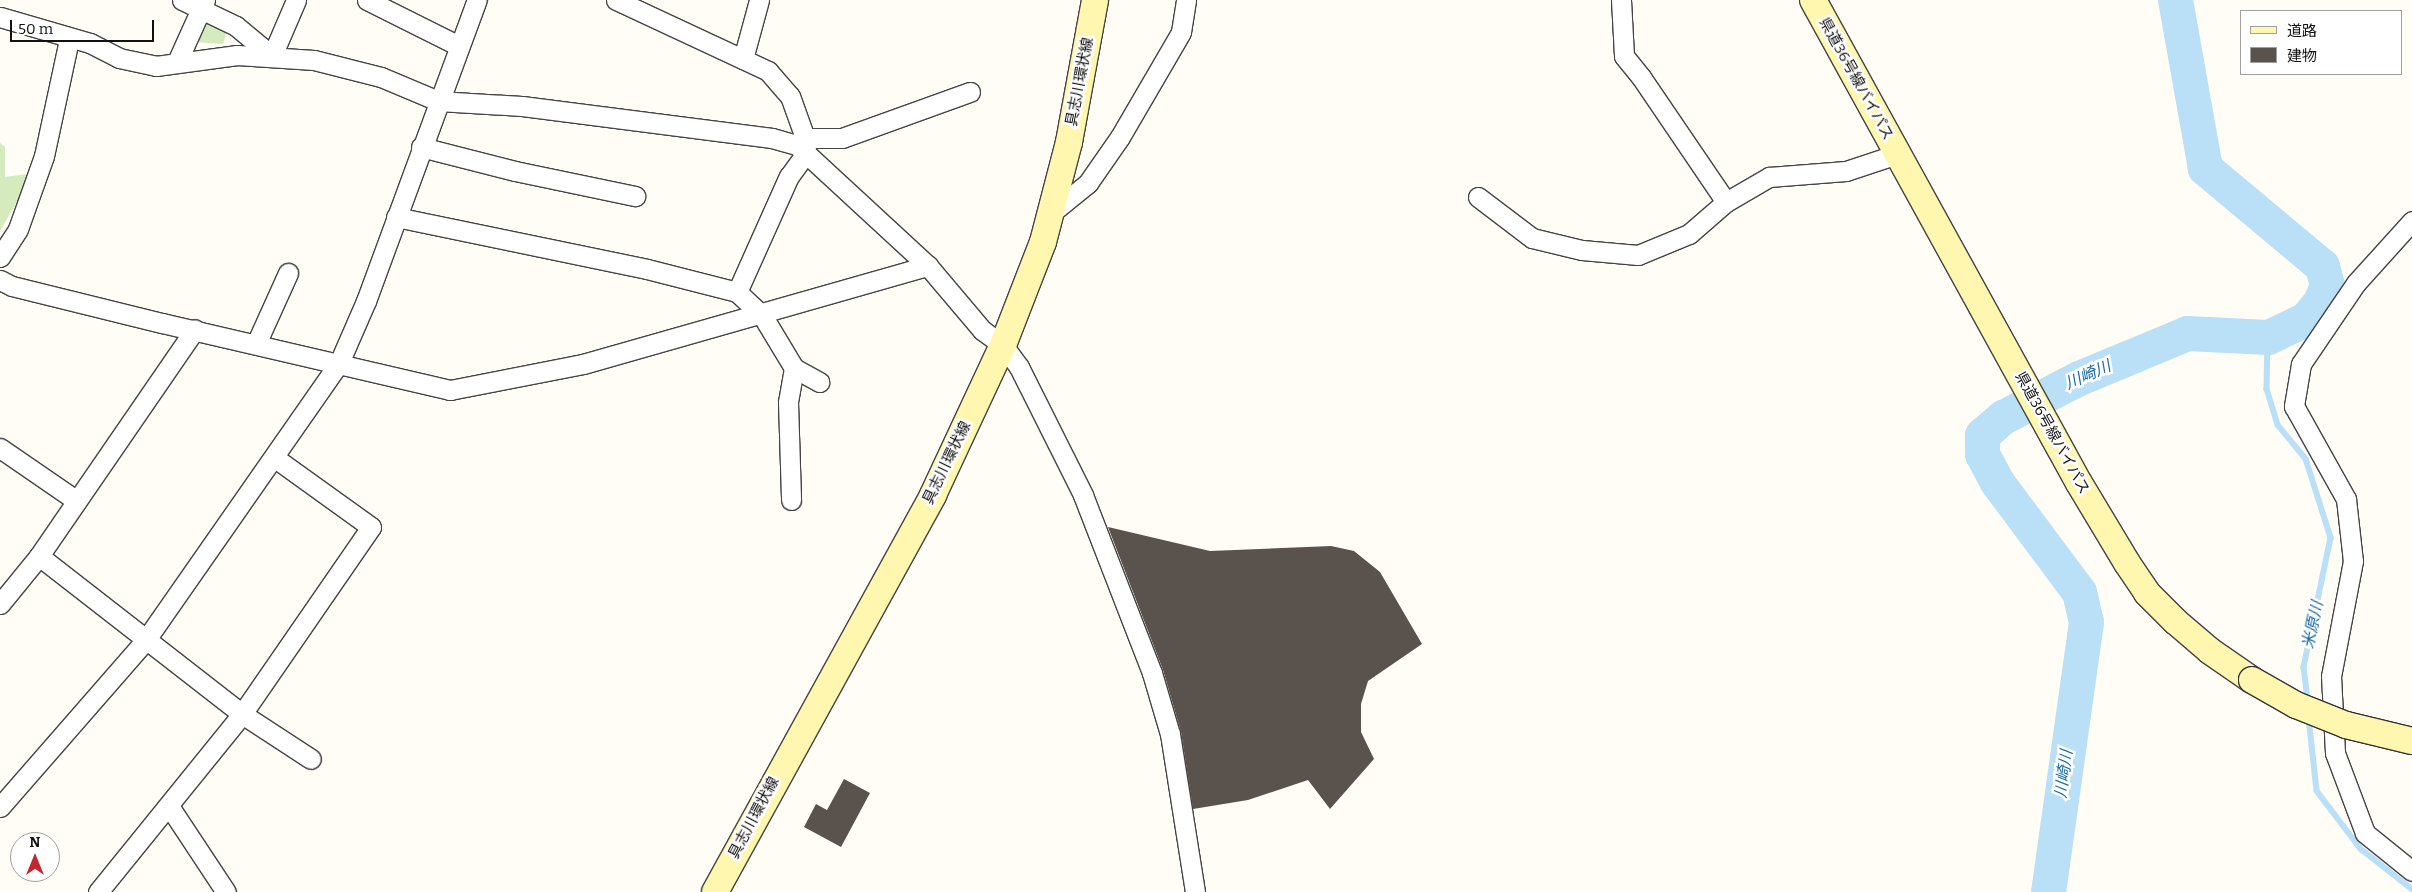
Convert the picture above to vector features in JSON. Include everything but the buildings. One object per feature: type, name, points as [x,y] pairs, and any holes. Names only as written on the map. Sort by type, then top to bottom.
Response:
[{"type":"main road","name":"具志川環状線","points":[[714,892],[933,495],[1003,345],[1043,242],[1051,213],[1069,142],[1095,0]]},
{"type":"main road","name":"県道36号線バイパス","points":[[1813,0],[2079,482],[2148,593],[2210,651],[2252,680],[2296,705],[2346,726],[2412,741]]},
{"type":"street","points":[[182,0],[203,4],[236,26],[272,56]]},
{"type":"street","points":[[272,56],[296,0]]},
{"type":"street","points":[[367,0],[459,46]]},
{"type":"street","points":[[0,807],[145,641],[339,363],[477,0]]},
{"type":"street","points":[[616,0],[768,71],[790,96],[805,146],[928,266],[982,330],[1003,345],[1019,367],[1083,495],[1152,673],[1170,734],[1195,892]]},
{"type":"street","points":[[744,59],[759,0]]},
{"type":"street","points":[[1051,213],[1088,183],[1120,137],[1181,32],[1186,0]]},
{"type":"street","points":[[1621,0],[1624,56],[1641,76],[1726,202]]},
{"type":"street","points":[[177,62],[203,4]]},
{"type":"street","points":[[0,18],[69,39],[90,43],[119,58],[156,66],[237,55],[272,56],[344,66],[438,101],[522,106],[772,138],[797,146],[842,138],[970,92]]},
{"type":"street","points":[[0,257],[18,229],[44,156],[69,39]]},
{"type":"street","points":[[738,292],[789,176],[805,146]]},
{"type":"street","points":[[422,147],[516,171],[635,196]]},
{"type":"street","points":[[1478,196],[1532,238],[1582,250],[1638,255],[1689,234],[1726,202],[1769,177],[1846,171],[1897,154]]},
{"type":"street","points":[[396,217],[648,269],[738,292],[762,315],[794,368],[819,382]]},
{"type":"street","points":[[2412,222],[2356,283],[2301,364],[2294,406],[2346,499],[2353,561],[2331,676],[2335,753],[2365,833],[2412,871]]},
{"type":"street","points":[[0,280],[12,286],[450,390],[583,364],[762,315],[928,266]]},
{"type":"street","points":[[256,344],[288,274]]},
{"type":"street","points":[[0,604],[39,556],[195,329]]},
{"type":"street","points":[[791,500],[788,402],[794,368]]},
{"type":"street","points":[[0,448],[77,501]]},
{"type":"street","points":[[98,892],[242,714],[371,527],[274,458]]},
{"type":"street","points":[[39,556],[145,641],[242,714],[311,759]]},
{"type":"street","points":[[169,806],[226,892]]},
{"type":"green space","points":[[204,18],[227,30],[223,44],[194,42]]},
{"type":"green space","points":[[0,143],[5,147],[5,177],[27,174],[30,179],[0,231]]},
{"type":"waterway","name":"川崎川","points":[[2048,892],[2086,622],[2079,592],[1997,482],[1982,454],[1982,435],[2003,417],[2079,378],[2187,333],[2268,337],[2306,319],[2320,302],[2327,285],[2322,266],[2205,168],[2175,0]]},
{"type":"waterway","name":"米原川","points":[[2268,337],[2267,389],[2278,425],[2306,459],[2331,538],[2304,667],[2308,702]]},
{"type":"waterway","name":"米原川","points":[[2309,718],[2317,791],[2361,849],[2412,889]]}]
